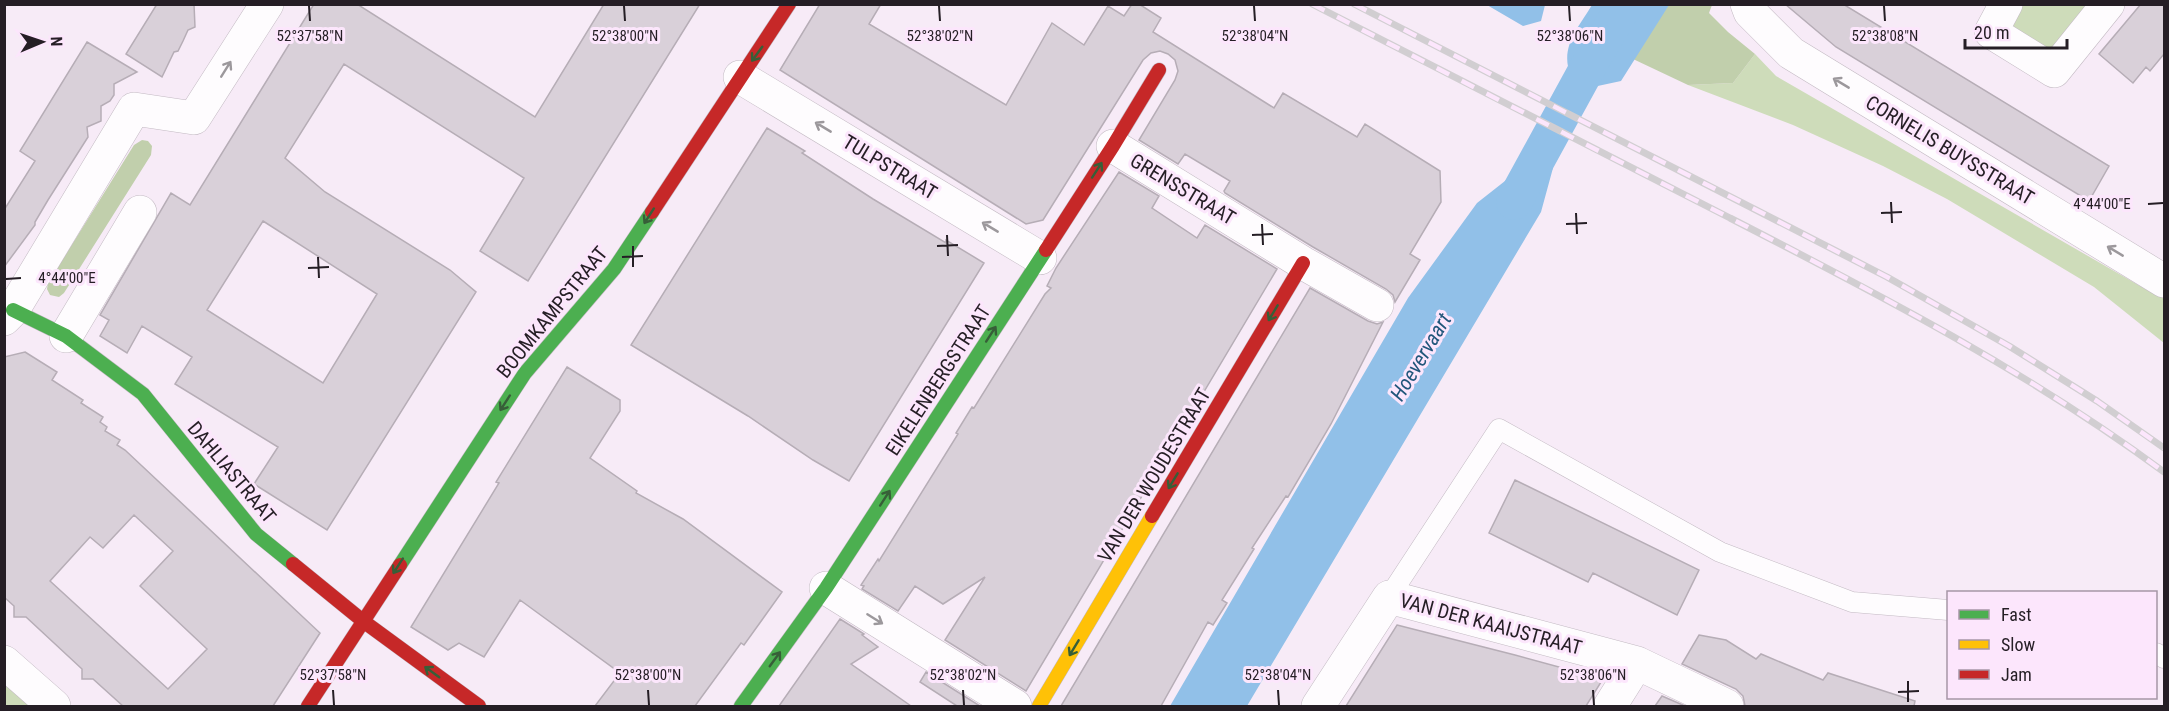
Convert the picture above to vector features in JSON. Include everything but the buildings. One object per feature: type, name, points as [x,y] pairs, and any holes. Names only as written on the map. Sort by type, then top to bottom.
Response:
[{"type":"street","points":[[9,314],[134,109],[194,118],[267,4]]},
{"type":"street","name":"BOOMKAMPSTRAAT","points":[[308,706],[525,373],[615,269],[789,4]]},
{"type":"street","name":"CORNELIS BUYSSTRAAT","points":[[1747,4],[1750,12],[1791,53],[2164,281]]},
{"type":"street","points":[[2006,4],[1991,32],[2054,71],[2108,4]]},
{"type":"street","name":"EIKELENBERGSTRAAT","points":[[741,706],[826,588],[1113,146],[1159,70]]},
{"type":"street","name":"TULPSTRAAT","points":[[740,76],[1040,258]]},
{"type":"street","name":"GRENSSTRAAT","points":[[1113,146],[1377,305]]},
{"type":"street","points":[[66,336],[140,212]]},
{"type":"street","name":"VAN DER WOUDESTRAAT","points":[[1039,706],[1303,262]]},
{"type":"street","name":"DAHLIASTRAAT","points":[[9,314],[66,336],[143,394],[256,534],[363,621],[479,706]]},
{"type":"street","points":[[826,588],[1015,706]]},
{"type":"street","points":[[1318,706],[1389,597]]},
{"type":"street","name":"VAN DER KAAIJSTRAAT","points":[[1389,597],[1637,663],[1727,706]]},
{"type":"street","points":[[4,662],[54,706]]},
{"type":"street","points":[[1610,706],[1637,663]]},
{"type":"lane","points":[[1389,597],[1499,429],[1720,552],[1852,602],[1947,610]]},
{"type":"green space","points":[[1669,4],[1712,5],[1709,13],[1755,54],[1733,83],[1688,85],[1633,59]]},
{"type":"green space","points":[[2023,5],[2086,5],[2049,51],[2009,26]]},
{"type":"green space","points":[[1755,54],[1776,76],[2147,290],[2164,294],[2164,343],[2094,287],[1947,199],[1883,166],[1793,125],[1688,85],[1733,83]]},
{"type":"green space","points":[[142,140],[148,141],[152,146],[151,155],[64,293],[59,297],[50,295],[47,289],[48,283],[134,145]]},
{"type":"green space","points":[[5,678],[36,706],[5,706]]},
{"type":"water","points":[[1487,5],[1545,5],[1541,21],[1523,26]]},
{"type":"water","points":[[1592,5],[1669,5],[1621,81],[1593,87],[1571,76],[1567,56],[1576,30]]},
{"type":"water","points":[[1530,156],[1553,168],[1541,212],[1247,706],[1170,706],[1408,298],[1477,203],[1505,181]]},
{"type":"waterway","name":"Hoevervaart","points":[[1514,202],[1625,4]]},
{"type":"railway","points":[[1312,4],[1786,247],[1953,336],[2060,401],[2164,472]]},
{"type":"railway","points":[[1354,4],[1887,277],[2009,346],[2097,401],[2164,448]]},
{"type":"traffic: fast","points":[[400,565],[525,373],[614,269],[652,212]]},
{"type":"traffic: fast","points":[[741,706],[826,588],[1046,250]]},
{"type":"traffic: fast","points":[[13,310],[66,336],[143,394],[256,534],[293,564]]},
{"type":"traffic: slow","points":[[1039,706],[1152,516]]},
{"type":"traffic: jam","points":[[652,212],[789,4]]},
{"type":"traffic: jam","points":[[1046,250],[1159,70]]},
{"type":"traffic: jam","points":[[1152,516],[1303,263]]},
{"type":"traffic: jam","points":[[293,564],[363,621],[479,706]]},
{"type":"traffic: jam","points":[[308,706],[400,565]]}]
